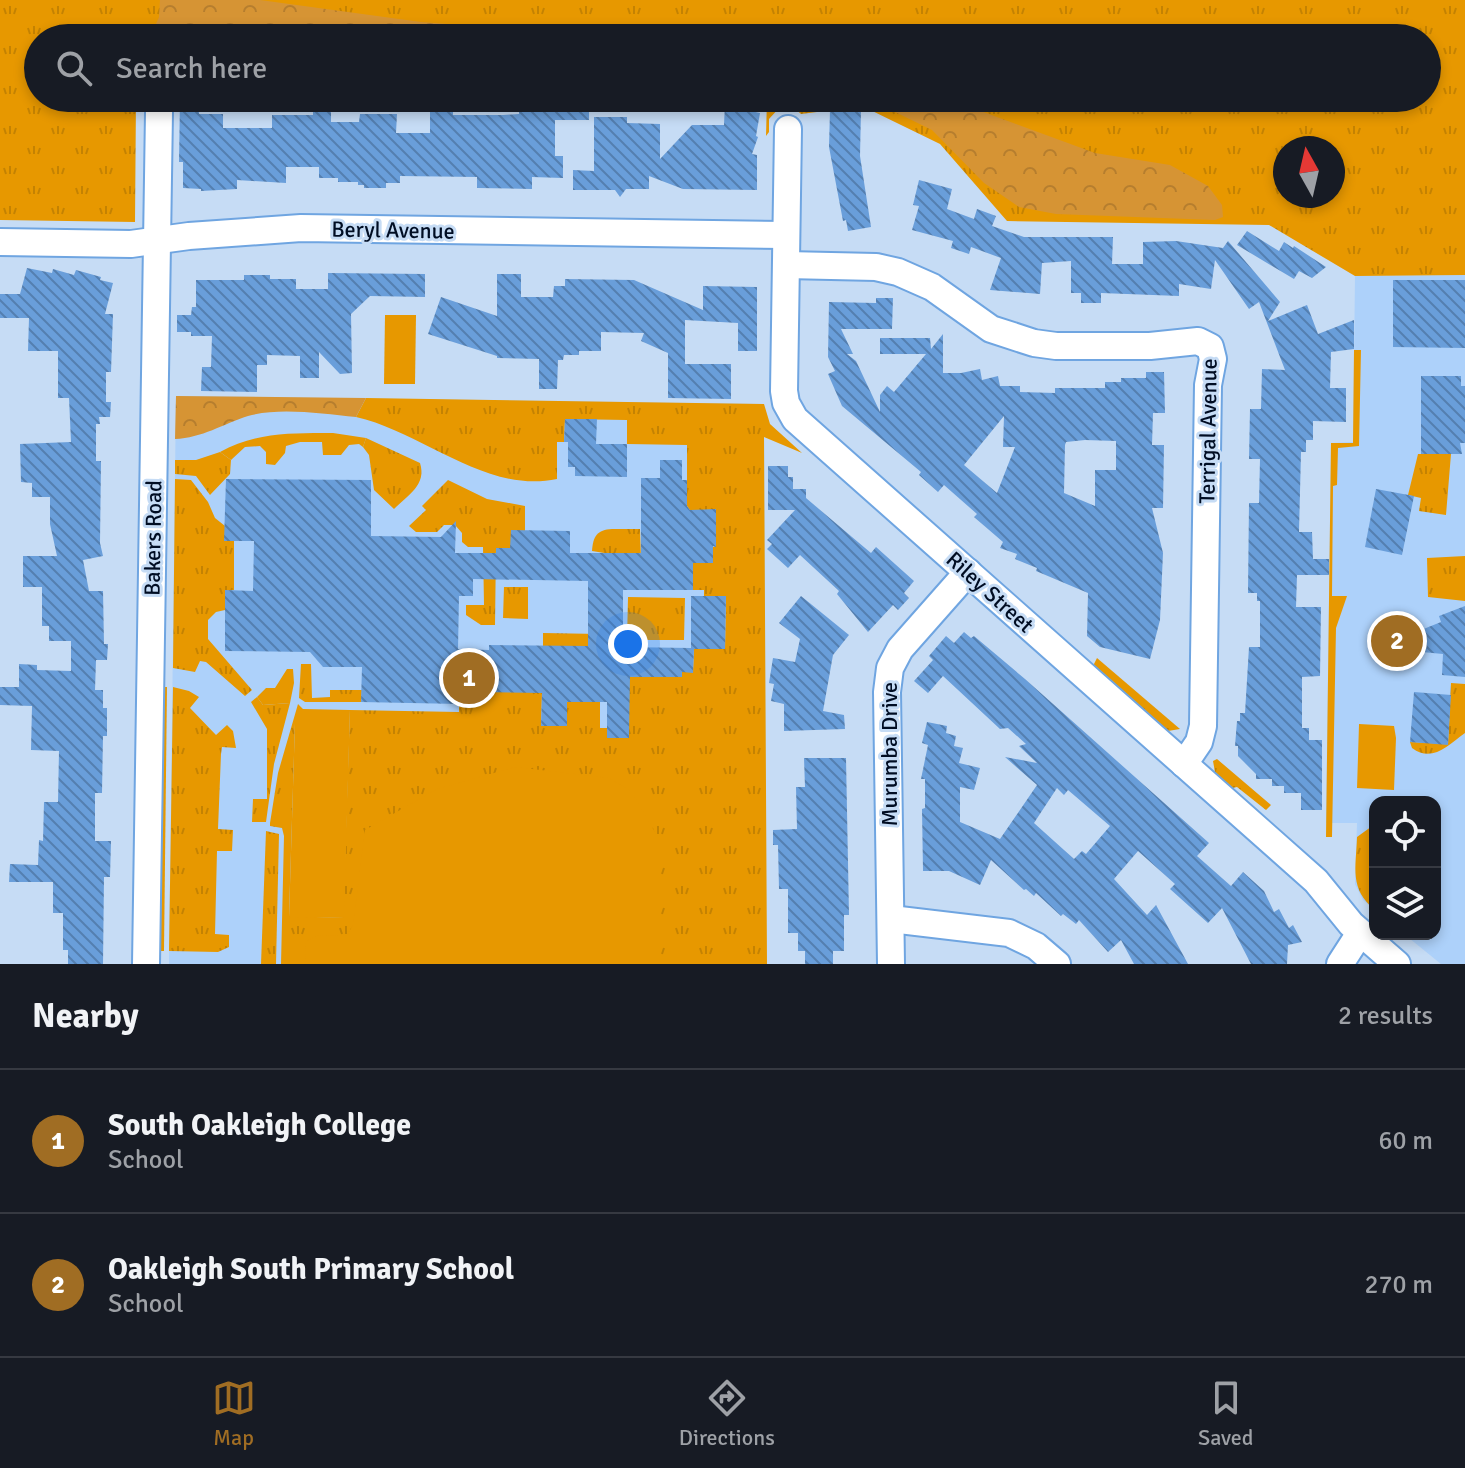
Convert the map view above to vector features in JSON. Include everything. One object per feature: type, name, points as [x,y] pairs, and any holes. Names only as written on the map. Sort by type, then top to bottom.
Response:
[{"type":"street","name":"Bakers Road","points":[[146,964],[159,112]]},
{"type":"street","name":"Riley Street","points":[[788,129],[784,391],[789,411],[1316,881],[1360,933],[1397,964]]},
{"type":"street","name":"Beryl Avenue","points":[[0,242],[131,244],[301,228],[786,235]]},
{"type":"street","name":"Terrigal Avenue","points":[[786,265],[876,267],[898,272],[932,287],[991,329],[1034,343],[1056,346],[1150,346],[1198,341],[1210,347],[1213,359],[1208,385],[1203,726],[1199,742],[1184,764]]},
{"type":"street","name":"Murumba Drive","points":[[891,964],[887,692],[890,668],[900,649],[968,572]]},
{"type":"street","points":[[891,919],[1009,933],[1036,946],[1057,964]]},
{"type":"street","points":[[1340,964],[1360,933]]},
{"type":"shaded area","points":[[1465,275],[1465,964],[1441,964],[1411,940],[1441,940],[1441,796],[1369,796],[1369,905],[1355,884],[1357,823],[1326,823],[1331,443],[1353,442],[1355,276]]},
{"type":"shaded area","points":[[176,396],[764,404],[766,964],[169,964]]},
{"type":"green space","points":[[0,0],[1465,0],[1465,275],[1355,276],[1269,225],[1007,221],[940,144],[874,112],[1441,112],[1441,24],[24,24],[24,112],[136,112],[135,222],[0,220]]},
{"type":"green space","points":[[160,0],[260,0],[447,24],[156,24]]},
{"type":"green space","points":[[767,112],[775,112],[769,119],[766,136]]},
{"type":"green space","points":[[895,112],[983,112],[1095,153],[1170,165],[1208,186],[1222,205],[1223,217],[1215,220],[1056,214],[1019,207],[984,183],[932,130]]},
{"type":"green space","points":[[385,315],[416,315],[415,384],[384,384]]},
{"type":"green space","points":[[1354,350],[1361,350],[1359,446],[1338,448],[1337,485],[1333,486],[1332,596],[1347,596],[1336,628],[1332,837],[1326,837],[1331,443],[1353,443]]},
{"type":"green space","points":[[176,396],[366,398],[356,417],[302,412],[261,413],[175,439]]},
{"type":"green space","points":[[366,398],[764,404],[770,424],[802,453],[764,437],[767,964],[281,964],[284,836],[282,828],[270,826],[270,823],[278,773],[298,704],[303,709],[303,723],[295,723],[289,916],[343,918],[350,710],[459,712],[459,700],[479,700],[479,679],[542,693],[541,726],[566,726],[543,646],[543,633],[600,634],[600,728],[607,728],[607,738],[628,738],[607,717],[607,708],[629,708],[618,676],[681,677],[682,672],[693,672],[694,649],[725,649],[726,597],[704,596],[704,590],[693,590],[693,568],[683,568],[691,563],[713,563],[713,547],[716,546],[716,510],[690,510],[687,506],[687,445],[627,444],[627,420],[565,419],[564,442],[557,442],[557,479],[530,481],[505,478],[479,470],[406,435],[356,417]]},
{"type":"green space","points":[[333,433],[366,438],[363,447],[359,444],[349,445],[341,455],[323,455],[322,442],[300,442],[286,446],[285,453],[275,465],[266,464],[266,452],[260,446],[245,447],[231,460],[220,452],[261,437]]},
{"type":"green space","points":[[366,438],[420,463],[419,484],[394,509],[374,490],[369,455],[363,447]]},
{"type":"green space","points":[[220,452],[231,460],[230,474],[210,495],[196,476],[175,474],[175,460],[196,460]]},
{"type":"green space","points":[[1418,454],[1451,454],[1446,515],[1419,511],[1421,498],[1408,495]]},
{"type":"green space","points":[[175,479],[191,480],[234,541],[234,590],[226,591],[225,610],[216,612],[208,620],[208,639],[252,690],[245,696],[206,662],[200,661],[195,672],[173,668]]},
{"type":"green space","points":[[448,480],[487,499],[525,506],[525,531],[510,548],[496,548],[495,625],[481,625],[466,615],[466,605],[484,605],[483,547],[468,547],[462,542],[462,533],[455,525],[444,525],[437,532],[416,532],[409,526],[426,510],[422,506]]},
{"type":"green space","points":[[612,529],[640,529],[641,559],[592,551],[597,535]]},
{"type":"green space","points":[[1465,556],[1465,601],[1428,597],[1427,558]]},
{"type":"green space","points":[[504,587],[528,587],[528,619],[503,618]]},
{"type":"green space","points":[[628,597],[685,598],[684,640],[627,640]]},
{"type":"green space","points":[[1097,658],[1180,729],[1162,729],[1093,666]]},
{"type":"green space","points":[[301,664],[311,664],[312,698],[330,697],[330,690],[362,690],[361,702],[305,702],[299,698]]},
{"type":"green space","points":[[287,669],[293,669],[290,703],[263,705],[257,697],[266,688],[275,688]]},
{"type":"green space","points":[[1451,683],[1465,684],[1465,733],[1439,751],[1419,752],[1412,748],[1410,742],[1448,744]]},
{"type":"green space","points":[[162,687],[167,687],[164,951],[158,951]]},
{"type":"green space","points":[[173,687],[199,697],[190,708],[216,735],[227,725],[233,731],[236,748],[222,747],[221,754],[218,829],[233,830],[232,851],[217,851],[215,934],[229,935],[229,947],[218,952],[169,951]]},
{"type":"green space","points":[[257,697],[263,705],[290,703],[274,764],[266,822],[252,822],[253,799],[267,799],[267,729],[251,702]]},
{"type":"green space","points":[[303,709],[350,710],[344,918],[289,917],[295,722],[303,722]]},
{"type":"green space","points":[[1359,724],[1394,726],[1394,790],[1357,788]]},
{"type":"green space","points":[[1217,759],[1271,805],[1266,810],[1237,787],[1228,789],[1216,778],[1213,761]]},
{"type":"green space","points":[[515,767],[609,778],[631,791],[659,839],[659,964],[305,964],[306,941],[317,936],[347,935],[353,925],[365,830],[437,789]]},
{"type":"green space","points":[[1369,828],[1369,904],[1361,894],[1356,877],[1357,837]]},
{"type":"green space","points":[[266,831],[279,834],[276,964],[261,964]]},
{"type":"building","points":[[180,112],[223,114],[223,128],[272,128],[272,115],[331,112],[331,122],[359,122],[360,114],[397,114],[396,133],[430,133],[430,112],[503,115],[519,112],[589,112],[589,120],[555,120],[555,156],[563,156],[563,178],[532,177],[532,189],[477,188],[477,177],[400,176],[400,183],[386,183],[386,188],[364,188],[358,182],[319,178],[319,167],[286,167],[286,183],[237,180],[237,189],[201,191],[183,188],[183,162],[179,162]]},
{"type":"building","points":[[725,112],[760,113],[758,137],[752,154],[757,155],[757,190],[683,189],[649,176],[649,189],[626,189],[620,197],[615,190],[573,190],[573,170],[594,171],[594,117],[627,117],[627,123],[660,124],[660,159],[692,125],[724,125]]},
{"type":"building","points":[[830,112],[861,112],[860,156],[871,227],[848,231],[846,220],[843,221],[829,147]]},
{"type":"building","points":[[919,180],[952,189],[947,209],[974,219],[977,209],[996,216],[992,226],[1024,237],[1113,237],[1112,264],[1143,264],[1143,242],[1176,241],[1223,248],[1228,241],[1280,302],[1268,321],[1307,305],[1318,334],[1354,320],[1354,349],[1331,352],[1330,388],[1346,388],[1346,422],[1313,421],[1313,440],[1306,440],[1306,452],[1301,452],[1299,532],[1312,532],[1313,559],[1329,559],[1329,575],[1297,575],[1296,607],[1321,607],[1320,676],[1302,677],[1302,728],[1309,728],[1309,740],[1322,740],[1322,810],[1301,810],[1301,793],[1284,793],[1284,786],[1272,786],[1272,779],[1256,779],[1256,774],[1238,756],[1238,746],[1235,746],[1237,721],[1240,721],[1240,713],[1245,713],[1249,647],[1260,647],[1260,601],[1257,601],[1257,593],[1248,593],[1249,503],[1259,503],[1260,459],[1249,459],[1250,409],[1261,409],[1262,369],[1285,370],[1259,302],[1249,309],[1215,260],[1211,289],[1179,284],[1179,296],[1101,293],[1101,303],[1081,303],[1081,293],[1071,293],[1071,261],[1042,263],[1040,294],[990,290],[1001,258],[971,247],[969,254],[951,248],[953,241],[912,230],[919,206],[913,205]]},
{"type":"building","points":[[1247,231],[1279,251],[1284,242],[1294,246],[1326,267],[1312,278],[1299,271],[1294,279],[1237,245]]},
{"type":"building","points":[[27,268],[52,273],[53,269],[74,275],[76,270],[113,283],[105,314],[113,314],[111,372],[106,372],[106,402],[111,402],[110,417],[99,417],[100,424],[96,424],[96,461],[101,461],[100,543],[103,556],[83,560],[89,591],[103,591],[104,644],[108,644],[107,660],[96,660],[95,690],[103,690],[103,708],[107,708],[107,736],[103,736],[102,793],[95,793],[95,841],[111,841],[110,877],[104,877],[103,964],[68,964],[68,950],[63,950],[63,913],[53,913],[53,882],[9,882],[10,864],[38,865],[39,840],[43,841],[44,802],[58,802],[59,751],[31,750],[32,706],[0,705],[0,687],[19,687],[19,664],[37,665],[37,670],[71,671],[71,641],[49,641],[49,626],[42,626],[42,587],[23,587],[23,556],[57,556],[50,524],[50,497],[32,497],[32,483],[21,482],[20,444],[71,442],[69,398],[58,398],[58,351],[28,351],[29,318],[0,318],[0,294],[20,294]]},
{"type":"building","points":[[328,273],[425,274],[425,297],[370,296],[351,314],[352,373],[340,374],[319,352],[319,378],[300,378],[300,356],[267,355],[267,365],[257,365],[257,392],[201,391],[202,367],[211,367],[212,336],[177,332],[177,315],[191,315],[192,307],[196,307],[196,280],[244,280],[244,275],[270,275],[270,279],[296,279],[296,289],[328,289]]},
{"type":"building","points":[[497,274],[521,274],[521,297],[553,297],[554,286],[565,286],[565,279],[634,280],[703,310],[703,286],[757,287],[757,351],[738,351],[738,323],[685,320],[685,364],[731,364],[731,399],[668,398],[668,353],[641,341],[644,333],[601,332],[601,351],[564,355],[563,360],[558,360],[557,389],[539,389],[539,359],[497,358],[428,334],[441,297],[497,316]]},
{"type":"building","points":[[1393,280],[1465,280],[1465,348],[1393,347]]},
{"type":"building","points":[[876,298],[893,298],[892,329],[841,329],[853,354],[847,354],[856,361],[880,412],[880,395],[887,386],[894,392],[926,354],[880,354],[880,338],[930,338],[931,349],[943,334],[943,373],[980,369],[982,380],[998,376],[1000,386],[1020,386],[1020,392],[1055,393],[1055,388],[1105,388],[1105,382],[1121,382],[1121,378],[1146,378],[1146,372],[1164,372],[1165,413],[1153,413],[1152,445],[1164,445],[1163,508],[1152,508],[1163,553],[1160,620],[1150,659],[1100,647],[1087,636],[1088,593],[1036,571],[1037,568],[1015,559],[1017,554],[1000,548],[1003,542],[974,517],[977,514],[944,485],[938,492],[919,475],[921,472],[842,406],[828,374],[835,371],[828,357],[829,302],[876,303]],"holes":[[[1004,416],[1003,447],[1015,447],[997,493],[964,465]],[[1116,441],[1116,470],[1095,470],[1095,506],[1064,493],[1066,442]]]},
{"type":"building","points":[[1421,376],[1461,376],[1461,386],[1465,386],[1465,443],[1460,443],[1462,454],[1421,454]]},
{"type":"building","points":[[565,419],[597,419],[596,444],[627,444],[627,477],[575,476],[575,467],[568,467],[568,442],[564,442]]},
{"type":"building","points":[[660,460],[682,460],[682,480],[687,480],[687,506],[690,510],[716,509],[713,563],[693,563],[693,590],[623,590],[623,647],[691,648],[691,596],[726,596],[725,649],[694,649],[693,673],[682,672],[682,677],[630,677],[629,738],[607,738],[607,702],[567,702],[567,726],[541,726],[542,693],[479,692],[479,700],[459,700],[459,704],[361,702],[362,667],[323,667],[310,652],[225,651],[225,590],[253,591],[254,541],[224,541],[226,479],[371,480],[371,536],[441,537],[456,521],[455,553],[496,553],[496,548],[510,548],[511,530],[570,531],[570,553],[641,553],[641,478],[660,478]],"holes":[[[473,579],[588,581],[588,646],[489,645],[489,650],[458,649],[459,596],[473,596]]]},
{"type":"building","points":[[768,466],[788,466],[788,477],[793,477],[793,489],[806,489],[806,498],[871,553],[876,547],[914,581],[904,593],[909,598],[898,610],[893,605],[868,632],[837,594],[839,591],[800,555],[788,568],[767,549],[772,544],[767,540],[795,510],[768,510]]},
{"type":"building","points":[[1376,489],[1414,496],[1402,555],[1365,547]]},
{"type":"building","points":[[801,596],[849,635],[833,655],[823,711],[844,715],[845,729],[784,731],[784,704],[771,701],[774,684],[769,683],[773,658],[795,662],[800,639],[779,623]]},
{"type":"building","points":[[1465,606],[1465,677],[1442,675],[1443,654],[1414,648],[1416,632],[1441,622],[1439,616]]},
{"type":"building","points":[[964,632],[971,638],[974,636],[1209,843],[1197,856],[1231,886],[1243,872],[1264,891],[1274,912],[1279,909],[1289,928],[1293,925],[1302,942],[1288,945],[1287,964],[1251,964],[1222,908],[1208,923],[1170,889],[1175,884],[1138,851],[1114,879],[1147,915],[1156,905],[1188,964],[1134,964],[1121,940],[1108,952],[1079,920],[1076,924],[1063,914],[1061,916],[1036,893],[1034,896],[1024,890],[991,860],[980,885],[949,871],[923,871],[925,779],[921,779],[928,745],[922,743],[927,722],[947,726],[946,733],[956,736],[954,746],[963,748],[959,763],[980,768],[974,790],[960,787],[960,822],[1000,839],[1037,785],[1005,757],[1037,763],[1019,746],[1026,744],[1008,728],[1000,729],[943,676],[928,693],[914,681],[933,660],[929,656],[946,636],[954,643]],"holes":[[[1057,788],[1064,795],[1068,790],[1110,826],[1086,854],[1082,851],[1074,859],[1034,823]]]},
{"type":"building","points":[[1414,692],[1451,695],[1448,745],[1410,742]]},
{"type":"building","points":[[804,758],[846,758],[849,915],[844,915],[844,951],[833,951],[833,964],[805,964],[805,951],[798,951],[798,933],[788,933],[788,889],[779,889],[778,845],[773,845],[773,830],[797,829],[796,787],[805,787]]},
{"type":"place","name":"Oakleigh South Primary School","points":[[1397,641]]},
{"type":"place","name":"South Oakleigh College","points":[[469,678]]}]
